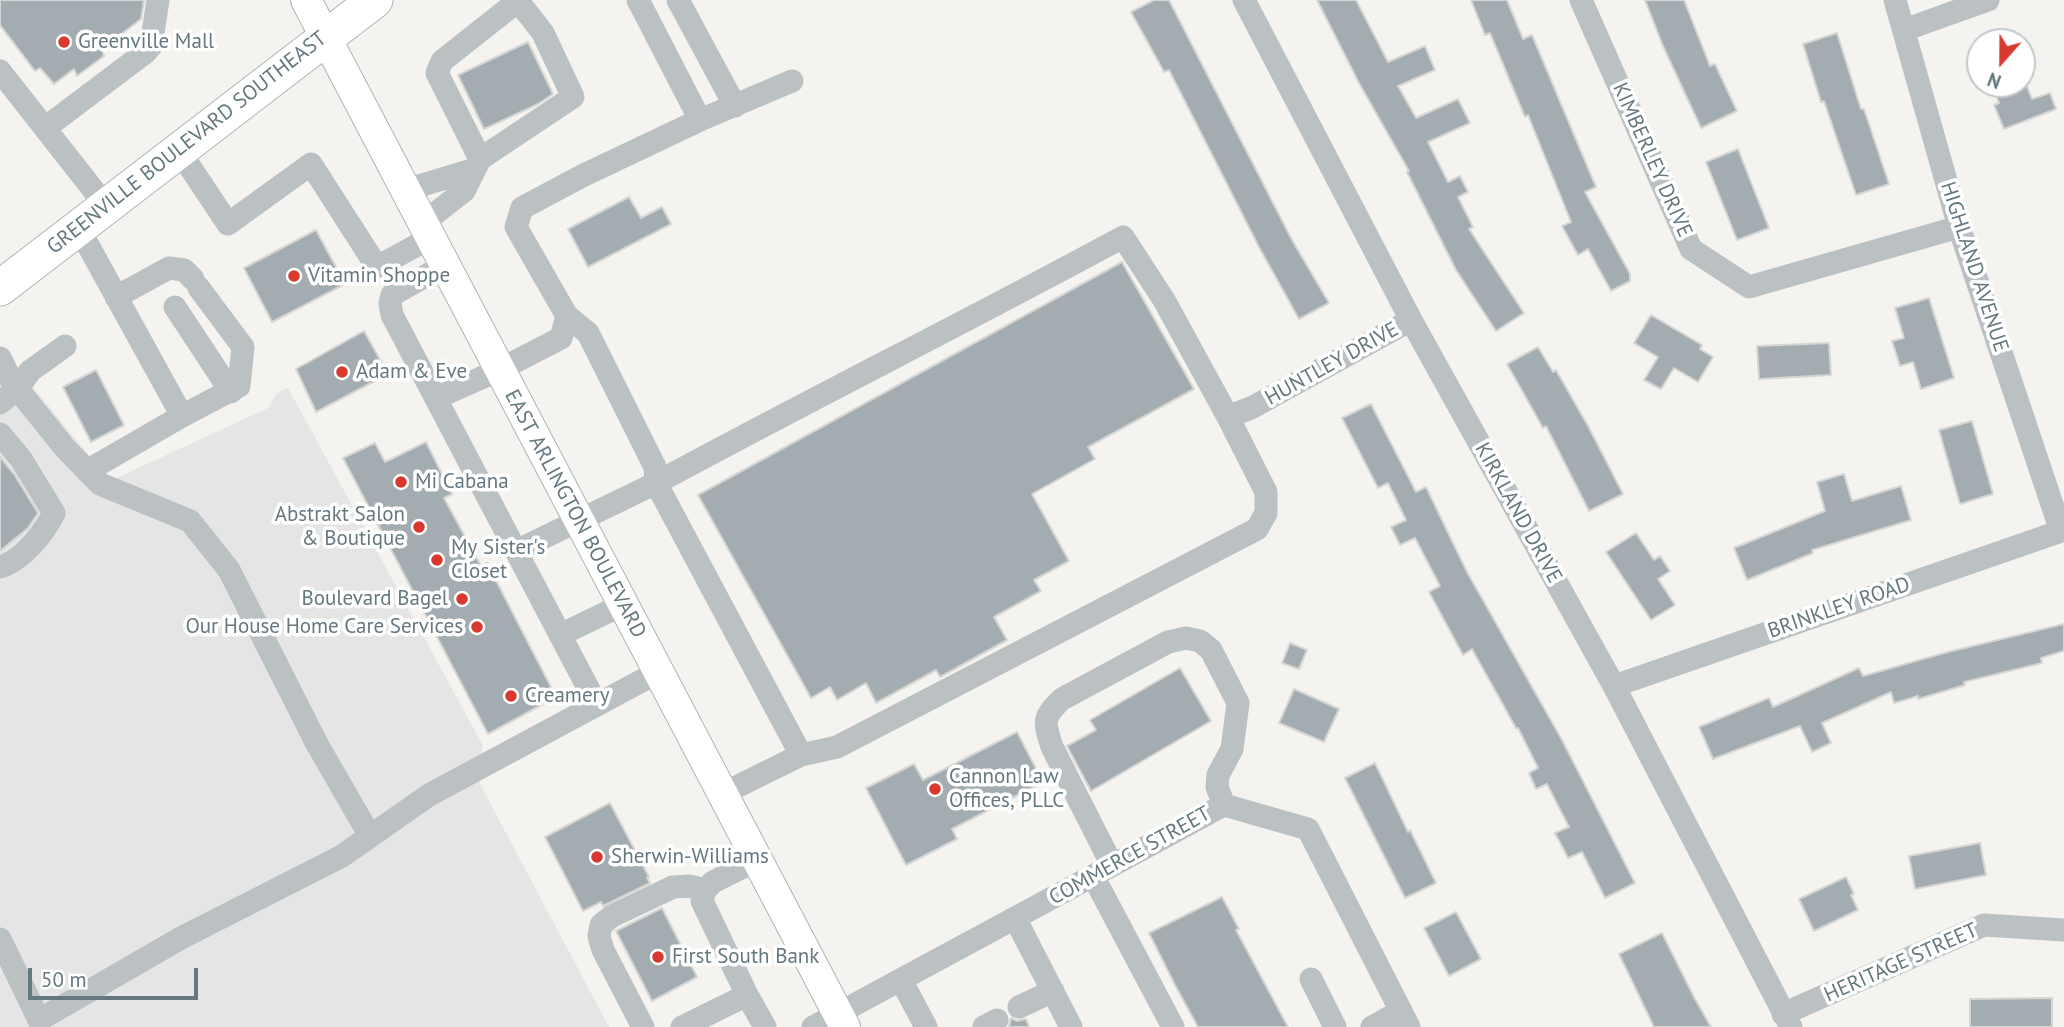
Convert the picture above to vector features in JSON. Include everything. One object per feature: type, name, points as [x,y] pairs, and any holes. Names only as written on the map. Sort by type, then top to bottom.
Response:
[{"type":"highway","name":"GREENVILLE BOULEVARD SOUTHEAST","points":[[0,288],[375,0]]},
{"type":"main road","name":"EAST ARLINGTON BOULEVARD","points":[[306,0],[757,860],[832,1023]]},
{"type":"street","points":[[45,128],[146,52],[151,46],[158,0]]},
{"type":"street","points":[[406,190],[478,164],[573,97],[543,33],[519,0],[442,61],[437,73],[478,164]]},
{"type":"street","points":[[638,0],[700,120]]},
{"type":"street","points":[[678,0],[734,106]]},
{"type":"street","name":"KIRKLAND DRIVE","points":[[1244,0],[1411,320],[1614,685],[1787,1021]]},
{"type":"street","name":"KIMBERLEY DRIVE","points":[[1581,0],[1691,249],[1749,287],[1959,227]]},
{"type":"street","name":"HIGHLAND AVENUE","points":[[1895,0],[1959,227],[2062,531]]},
{"type":"street","points":[[1904,30],[1988,0]]},
{"type":"street","points":[[0,71],[106,206]]},
{"type":"street","points":[[792,81],[700,120],[582,176],[522,208],[516,227],[567,316],[588,333],[655,467],[656,483],[801,755]]},
{"type":"street","points":[[178,149],[228,224],[312,164],[377,267],[427,230],[464,191],[478,164]]},
{"type":"street","points":[[78,227],[182,416]]},
{"type":"street","points":[[516,551],[656,483],[1123,237],[1164,300],[1266,492],[1266,513],[1257,529],[837,747],[801,755],[722,794]]},
{"type":"street","points":[[445,265],[393,295],[390,303],[392,315],[597,705]]},
{"type":"street","points":[[87,471],[239,386],[243,347],[184,270],[169,268],[116,298]]},
{"type":"street","points":[[147,279],[171,301],[231,392]]},
{"type":"street","points":[[436,398],[561,338],[567,316]]},
{"type":"street","name":"HUNTLEY DRIVE","points":[[1228,417],[1254,407],[1411,320]]},
{"type":"street","points":[[0,403],[10,385],[65,346]]},
{"type":"street","points":[[0,358],[10,385],[100,484],[190,521],[229,569],[317,744],[370,836]]},
{"type":"street","points":[[0,434],[22,459],[54,513],[43,534],[8,565],[0,566]]},
{"type":"street","name":"BRINKLEY ROAD","points":[[1614,685],[2062,531]]},
{"type":"street","points":[[560,635],[622,605]]},
{"type":"street","points":[[1173,1027],[1103,871],[1052,747],[1046,727],[1048,712],[1062,699],[1168,642],[1185,638],[1200,641],[1211,650],[1238,703],[1232,749],[1218,775],[1217,787],[1224,805]]},
{"type":"street","points":[[0,939],[39,1020],[225,914],[342,856],[429,795],[658,672]]},
{"type":"street","name":"COMMERCE STREET","points":[[832,1023],[901,980],[1224,805],[1308,829],[1405,1019]]},
{"type":"street","points":[[757,860],[713,882],[705,890],[702,901],[765,1027]]},
{"type":"street","points":[[643,1027],[603,950],[599,936],[601,925],[612,916],[673,887],[689,886],[705,890]]},
{"type":"street","points":[[1015,918],[1071,1027]]},
{"type":"street","name":"HERITAGE STREET","points":[[1787,1021],[1984,925],[2064,930]]},
{"type":"street","points":[[1311,979],[1335,1027]]},
{"type":"street","points":[[901,980],[926,1027]]},
{"type":"street","points":[[1019,1007],[1053,991]]},
{"type":"street","points":[[682,1027],[747,995]]},
{"type":"street","points":[[1372,1027],[1405,1019]]},
{"type":"shaded area","points":[[0,347],[110,481],[268,408],[277,393],[288,388],[482,744],[480,784],[609,1027],[0,1027]]},
{"type":"building","name":"Greenville Mall","points":[[0,0],[144,0],[141,19],[102,49],[104,56],[77,76],[74,69],[54,84],[40,68],[35,71],[0,25]]},
{"type":"building","points":[[1154,0],[1169,0],[1292,240],[1329,303],[1299,319],[1260,249],[1169,70],[1164,72],[1131,12]]},
{"type":"building","points":[[1317,0],[1356,0],[1388,62],[1425,46],[1435,70],[1398,86],[1416,118],[1458,99],[1470,123],[1428,142],[1448,182],[1460,176],[1468,192],[1458,197],[1473,227],[1469,229],[1524,313],[1496,331],[1456,270],[1407,172],[1409,171],[1359,83]]},
{"type":"building","points":[[1471,0],[1507,0],[1523,39],[1532,35],[1596,187],[1585,192],[1630,274],[1630,281],[1611,291],[1588,249],[1578,255],[1562,226],[1571,222],[1528,115],[1525,117],[1490,33],[1485,35]]},
{"type":"building","points":[[1645,0],[1684,0],[1710,66],[1715,64],[1737,111],[1701,128]]},
{"type":"building","points":[[1837,33],[1889,184],[1856,195],[1824,101],[1821,102],[1803,44]]},
{"type":"building","points":[[528,42],[553,94],[538,104],[484,129],[458,75]]},
{"type":"building","points":[[2050,93],[2056,109],[2004,129],[1994,105],[1999,103],[1997,98],[2032,99]]},
{"type":"building","points":[[1738,149],[1769,228],[1737,240],[1706,162]]},
{"type":"building","points":[[629,197],[641,218],[662,207],[671,224],[588,267],[568,229]]},
{"type":"building","name":"Vitamin Shoppe","points":[[316,230],[345,284],[272,322],[244,268]]},
{"type":"building","points":[[1122,262],[1194,389],[1088,447],[1095,459],[1032,494],[1069,561],[1034,580],[1041,591],[994,617],[1007,640],[940,677],[936,670],[876,703],[866,683],[837,700],[830,687],[811,698],[698,495]]},
{"type":"building","points":[[1929,298],[1954,378],[1921,389],[1913,362],[1900,366],[1892,341],[1904,338],[1895,308]]},
{"type":"building","points":[[1651,315],[1702,345],[1700,349],[1713,357],[1698,382],[1674,368],[1661,389],[1644,380],[1658,357],[1634,343]]},
{"type":"building","name":"Adam & Eve","points":[[364,331],[388,374],[316,412],[296,369]]},
{"type":"building","points":[[1829,343],[1831,375],[1759,379],[1757,346]]},
{"type":"building","points":[[1538,347],[1553,372],[1556,370],[1623,494],[1589,511],[1546,426],[1543,428],[1507,364]]},
{"type":"building","points":[[96,370],[124,425],[91,442],[63,387]]},
{"type":"building","points":[[1371,404],[1416,492],[1426,487],[1467,572],[1562,740],[1635,883],[1605,898],[1582,852],[1568,858],[1555,833],[1569,827],[1547,784],[1536,789],[1529,773],[1538,768],[1518,728],[1472,649],[1463,655],[1429,592],[1440,586],[1415,538],[1400,545],[1391,527],[1406,520],[1388,483],[1378,488],[1342,418]]},
{"type":"building","points":[[1972,421],[1993,494],[1960,504],[1939,430]]},
{"type":"building","points":[[426,442],[452,494],[444,498],[481,566],[487,563],[556,697],[488,734],[343,458],[375,443],[385,462]]},
{"type":"building","points":[[0,457],[38,513],[28,528],[0,551]]},
{"type":"building","points":[[1844,474],[1852,501],[1901,486],[1911,520],[1812,550],[1813,553],[1747,580],[1734,548],[1825,511],[1817,482]]},
{"type":"building","points":[[1636,533],[1654,560],[1660,556],[1670,571],[1658,579],[1675,605],[1651,620],[1606,552]]},
{"type":"building","points":[[2064,624],[2064,651],[2041,658],[2042,663],[1964,682],[1965,685],[1918,699],[1918,696],[1894,703],[1891,692],[1822,723],[1831,743],[1812,752],[1800,726],[1713,759],[1699,727],[1769,698],[1773,707],[1859,668],[1863,676]]},
{"type":"building","points":[[1290,643],[1307,650],[1299,669],[1282,663]]},
{"type":"building","points":[[1180,668],[1211,721],[1091,791],[1067,746],[1096,730],[1090,720]]},
{"type":"building","points":[[1294,689],[1339,709],[1324,742],[1279,723]]},
{"type":"building","points":[[1017,732],[1043,782],[952,829],[957,839],[906,865],[866,788],[914,764],[923,780]]},
{"type":"building","points":[[1375,763],[1436,883],[1405,898],[1345,778]]},
{"type":"building","name":"Sherwin-Williams","points":[[610,803],[650,883],[603,906],[601,902],[583,911],[545,837]]},
{"type":"building","points":[[1980,843],[1986,875],[1915,889],[1909,856]]},
{"type":"building","points":[[1846,877],[1858,910],[1814,931],[1799,899]]},
{"type":"building","points":[[1222,897],[1239,929],[1236,930],[1288,1027],[1198,1027],[1175,985],[1149,933]]},
{"type":"building","name":"First South Bank","points":[[662,908],[697,977],[652,1001],[616,931]]},
{"type":"building","points":[[1456,912],[1481,959],[1449,976],[1424,928]]},
{"type":"building","points":[[1662,933],[1711,1027],[1654,1027],[1619,954]]},
{"type":"building","points":[[2052,998],[2052,1027],[1970,1027],[1970,999]]},
{"type":"building","points":[[1011,1018],[1017,1021],[1026,1019],[1029,1027],[1009,1027]]},
{"type":"place","name":"Greenville Mall","points":[[64,42]]},
{"type":"place","name":"Vitamin Shoppe","points":[[294,276]]},
{"type":"place","name":"Adam & Eve","points":[[342,372]]},
{"type":"place","name":"Mi Cabana","points":[[401,482]]},
{"type":"place","name":"Abstrakt Salon & Boutique","points":[[419,527]]},
{"type":"place","name":"My Sister's Closet","points":[[437,560]]},
{"type":"place","name":"Boulevard Bagel","points":[[462,599]]},
{"type":"place","name":"Our House Home Care Services","points":[[477,627]]},
{"type":"place","name":"Creamery","points":[[511,696]]},
{"type":"place","name":"Cannon Law Offices, PLLC","points":[[935,789]]},
{"type":"place","name":"Sherwin-Williams","points":[[597,857]]},
{"type":"place","name":"First South Bank","points":[[658,957]]}]
